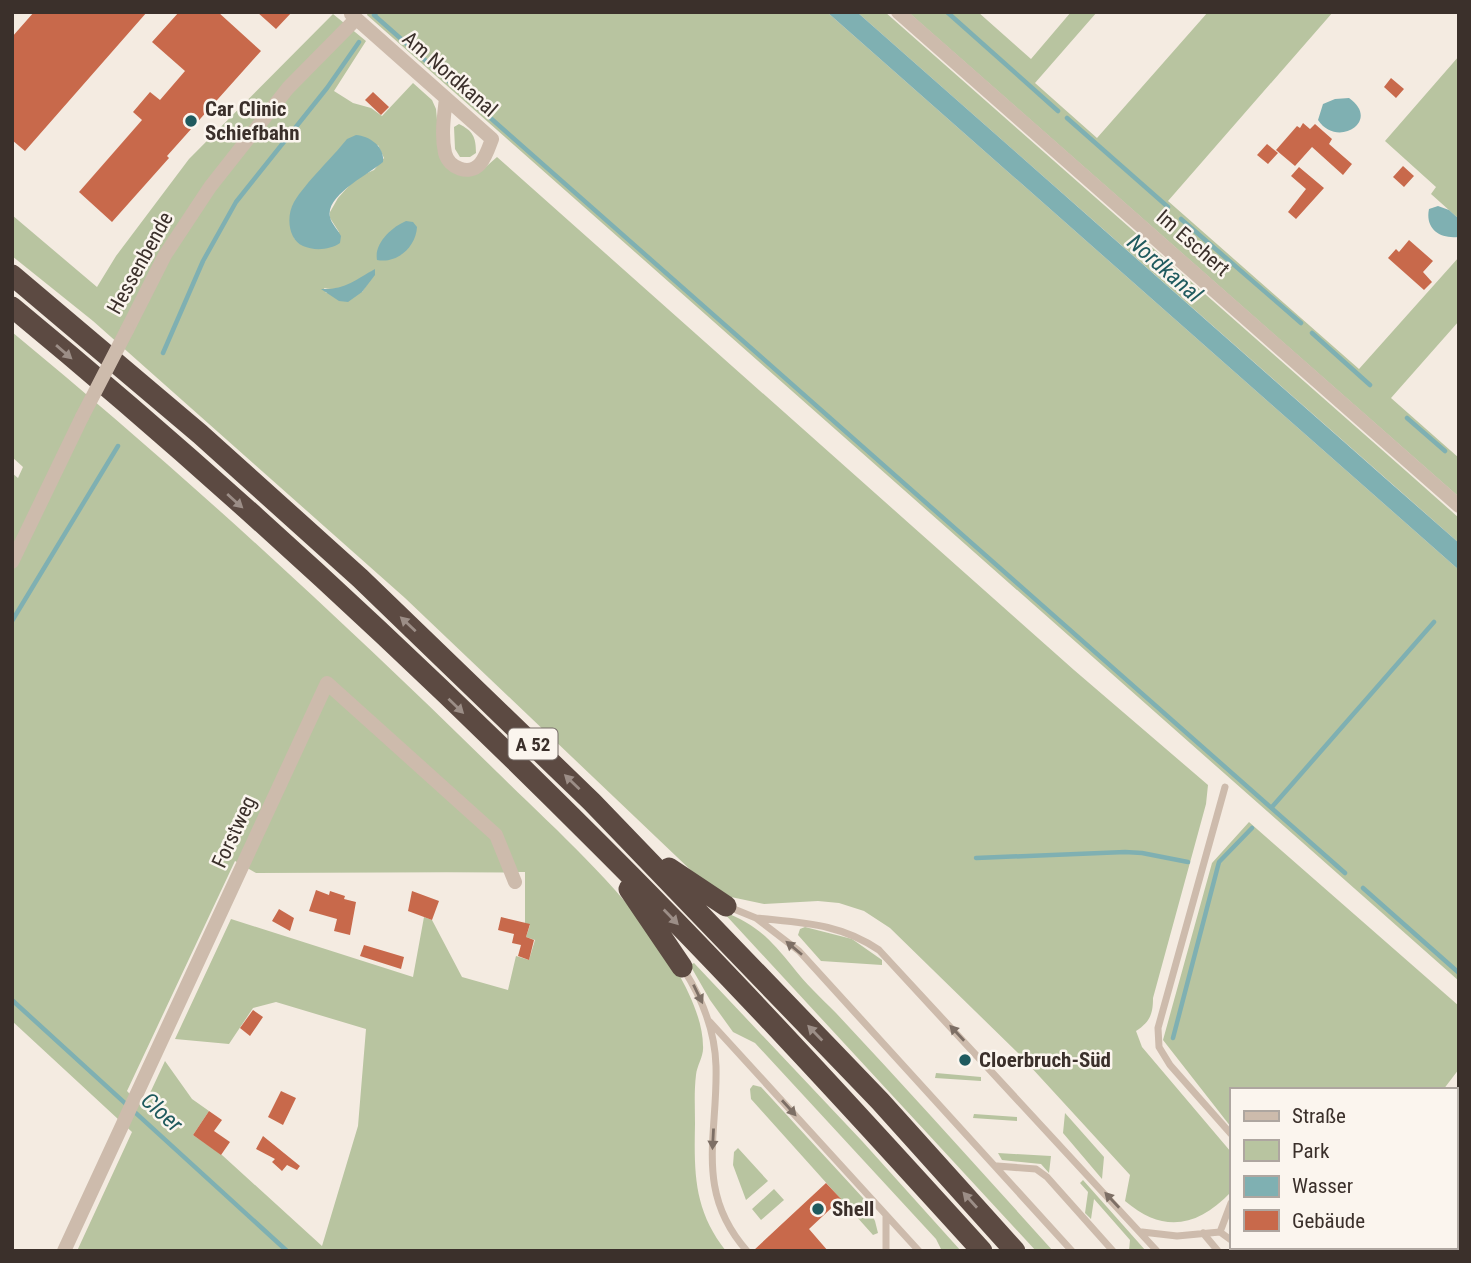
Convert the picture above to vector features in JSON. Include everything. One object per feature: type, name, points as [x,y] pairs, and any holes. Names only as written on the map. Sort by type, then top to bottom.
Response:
[{"type":"highway","name":"A 52","points":[[12,275],[200,434],[360,578],[592,802],[880,1101],[1015,1251]]},
{"type":"highway","name":"A 52","points":[[12,307],[365,617],[589,834],[831,1086],[982,1251]]},
{"type":"highway","points":[[592,802],[666,866],[726,906]]},
{"type":"highway","points":[[589,834],[682,967]]},
{"type":"street","name":"Im Eschert","points":[[898,12],[1459,506]]},
{"type":"street","name":"Am Nordkanal","points":[[353,16],[446,98],[492,139],[480,165],[472,170],[462,170],[454,166],[445,154],[443,130],[446,98]]},
{"type":"street","name":"Hessenbende","points":[[12,562],[165,255],[210,187],[288,88],[353,16]]},
{"type":"street","name":"Forstweg","points":[[64,1251],[327,683],[496,835],[515,883]]},
{"type":"lane","points":[[1225,787],[1158,1028],[1159,1047],[1170,1065],[1230,1133]]},
{"type":"lane","points":[[726,906],[756,918],[838,929],[861,938],[879,950],[1157,1251]]},
{"type":"lane","points":[[756,918],[799,951],[1072,1251]]},
{"type":"lane","points":[[682,967],[710,1022],[716,1066],[712,1169],[715,1198],[724,1220],[747,1251]]},
{"type":"lane","points":[[710,1022],[919,1251]]},
{"type":"lane","points":[[997,1166],[1036,1169],[1047,1177],[1113,1251]]},
{"type":"lane","points":[[1220,1233],[1230,1206]]},
{"type":"lane","points":[[886,1214],[886,1251]]},
{"type":"lane","points":[[1142,1232],[1177,1237],[1220,1233],[1230,1239]]},
{"type":"lane","points":[[1203,1233],[1218,1251]]},
{"type":"green space","points":[[368,12],[827,12],[1459,570],[1459,981],[367,15]]},
{"type":"green space","points":[[857,12],[885,12],[1406,471],[1459,518],[1459,543]]},
{"type":"green space","points":[[908,12],[978,12],[1031,59],[1071,12],[1097,12],[1035,83],[1097,138],[1208,12],[1333,12],[1168,201],[1359,369],[1459,257],[1459,321],[1391,398],[1459,458],[1459,497]]},
{"type":"green space","points":[[333,14],[366,41],[334,91],[382,116],[413,83],[432,100],[436,109],[440,152],[480,172],[497,157],[1074,670],[1208,785],[1206,804],[1151,1013],[1148,1021],[1136,1031],[1142,1047],[1230,1151],[1230,1193],[1206,1213],[1180,1222],[1167,1222],[1139,1212],[1125,1201],[1130,1175],[1018,1053],[890,928],[864,911],[839,903],[818,901],[764,904],[731,897],[698,877],[405,598],[93,321],[12,256],[12,215],[97,287],[116,256],[189,159]],"holes":[[[378,145],[384,158],[374,170],[356,178],[338,198],[330,212],[330,218],[339,232],[294,239]],[[372,271],[371,278],[362,292],[326,293],[324,288],[343,287]]]},
{"type":"green space","points":[[1459,56],[1459,219],[1431,194],[1436,187],[1385,141]]},
{"type":"green space","points":[[459,124],[471,132],[474,139],[476,153],[470,157],[460,157],[455,149],[454,127]]},
{"type":"green space","points":[[12,332],[199,492],[320,602],[560,833],[620,896],[673,963],[698,1017],[703,1050],[695,1087],[696,1175],[702,1206],[715,1236],[726,1251],[77,1251],[132,1132],[12,1021],[12,473],[18,478],[23,467],[12,457]],"holes":[[[235,861],[256,873],[525,872],[525,923],[530,925],[526,937],[535,940],[529,960],[516,956],[508,990],[462,977],[432,920],[424,917],[413,977],[231,919],[175,1039],[229,1044],[253,1008],[276,1002],[366,1029],[358,1126],[322,1246],[222,1155],[193,1135],[209,1111],[192,1099],[165,1061],[143,1108],[127,1091]]]},
{"type":"green space","points":[[1249,822],[1459,1006],[1459,1069],[1445,1088],[1230,1088],[1230,1126],[1163,1040],[1212,863]]},
{"type":"green space","points":[[722,911],[744,921],[769,940],[1053,1251],[1036,1251]]},
{"type":"green space","points":[[805,927],[852,939],[882,960],[882,965],[821,961],[798,935],[800,929]]},
{"type":"green space","points":[[694,963],[862,1141],[961,1251],[942,1251],[936,1239],[755,1043],[733,1032],[690,965]]},
{"type":"green space","points":[[936,1073],[981,1077],[981,1081],[935,1078]]},
{"type":"green space","points":[[753,1085],[761,1087],[863,1198],[878,1233],[873,1235],[751,1099],[750,1089]]},
{"type":"green space","points":[[1065,1113],[1104,1157],[1102,1179],[1063,1133]]},
{"type":"green space","points":[[974,1114],[1017,1117],[1017,1121],[973,1118]]},
{"type":"green space","points":[[738,1148],[768,1181],[746,1200],[733,1165],[734,1152]]},
{"type":"green space","points":[[998,1153],[1051,1156],[1049,1173],[1041,1164],[1002,1160]]},
{"type":"green space","points":[[1083,1180],[1146,1251],[1129,1251],[1130,1240],[1094,1199],[1091,1219],[1085,1213],[1088,1192],[1080,1183]]},
{"type":"green space","points":[[774,1189],[784,1200],[761,1220],[752,1209]]},
{"type":"water","points":[[827,12],[857,12],[1459,543],[1459,570]]},
{"type":"water","points":[[1349,98],[1358,107],[1361,115],[1359,123],[1353,128],[1336,132],[1326,128],[1318,120],[1323,104],[1335,99]]},
{"type":"water","points":[[356,135],[376,143],[382,152],[383,162],[350,185],[334,201],[330,217],[341,236],[340,243],[322,249],[303,246],[291,233],[291,208],[305,186],[347,139]]},
{"type":"water","points":[[1438,206],[1449,210],[1459,219],[1458,237],[1439,234],[1431,227],[1429,209]]},
{"type":"water","points":[[406,221],[413,222],[417,227],[409,247],[398,257],[377,260],[378,248],[385,236]]},
{"type":"water","points":[[375,269],[375,275],[362,292],[348,302],[339,301],[321,289],[343,286]]},
{"type":"building","points":[[34,12],[147,12],[25,151],[12,140],[12,37]]},
{"type":"building","points":[[179,12],[218,12],[261,51],[112,222],[79,192],[142,120],[133,112],[150,92],[160,100],[185,71],[152,42]]},
{"type":"building","points":[[257,12],[292,12],[276,29]]},
{"type":"building","points":[[1391,78],[1404,89],[1396,98],[1384,87]]},
{"type":"building","points":[[373,92],[389,107],[381,115],[365,100]]},
{"type":"building","points":[[1303,123],[1310,129],[1315,124],[1332,139],[1329,144],[1352,164],[1343,175],[1312,147],[1295,166],[1276,150],[1297,126],[1300,128]]},
{"type":"building","points":[[1267,144],[1278,153],[1268,164],[1257,155]]},
{"type":"building","points":[[1403,166],[1414,176],[1404,187],[1393,177]]},
{"type":"building","points":[[1299,167],[1324,188],[1296,219],[1288,212],[1306,189],[1291,176]]},
{"type":"building","points":[[1409,240],[1433,261],[1423,272],[1432,282],[1424,290],[1388,258],[1396,249],[1399,252]]},
{"type":"building","points":[[316,890],[329,895],[330,891],[356,902],[350,935],[334,931],[337,919],[309,911]]},
{"type":"building","points":[[412,891],[439,901],[432,920],[408,911]]},
{"type":"building","points":[[279,909],[294,918],[290,931],[272,921]]},
{"type":"building","points":[[501,917],[530,924],[526,937],[534,940],[529,960],[518,956],[521,945],[512,943],[514,934],[498,930]]},
{"type":"building","points":[[364,945],[404,957],[401,969],[360,956]]},
{"type":"building","points":[[253,1010],[263,1017],[250,1036],[240,1028]]},
{"type":"building","points":[[281,1091],[296,1098],[283,1125],[268,1117]]},
{"type":"building","points":[[209,1111],[222,1120],[214,1131],[230,1142],[221,1155],[193,1135]]},
{"type":"building","points":[[263,1136],[300,1166],[297,1170],[287,1165],[282,1171],[272,1162],[275,1159],[256,1149]]},
{"type":"building","points":[[826,1183],[841,1199],[809,1229],[828,1251],[753,1251]]},
{"type":"waterway","points":[[377,12],[374,15],[1345,873]]},
{"type":"waterway","points":[[947,12],[1058,111]]},
{"type":"waterway","points":[[163,353],[203,261],[236,202],[327,88],[359,42]]},
{"type":"waterway","points":[[1067,118],[1168,207]]},
{"type":"waterway","points":[[1181,219],[1301,323]]},
{"type":"waterway","points":[[1312,333],[1370,385]]},
{"type":"waterway","points":[[1407,418],[1445,451]]},
{"type":"waterway","points":[[12,621],[118,446]]},
{"type":"waterway","points":[[1272,807],[1434,622]]},
{"type":"waterway","points":[[1173,1038],[1219,862],[1252,828]]},
{"type":"waterway","points":[[976,858],[1125,852],[1188,862]]},
{"type":"waterway","points":[[1363,888],[1459,973]]},
{"type":"waterway","name":"Cloer","points":[[12,1000],[287,1251]]},
{"type":"place","name":"Car Clinic Schiefbahn","points":[[191,121]]},
{"type":"place","name":"Cloerbruch-Süd","points":[[965,1060]]},
{"type":"place","name":"Shell","points":[[818,1209]]},
{"type":"water label","name":"Nordkanal","points":[[1165,268]]}]
